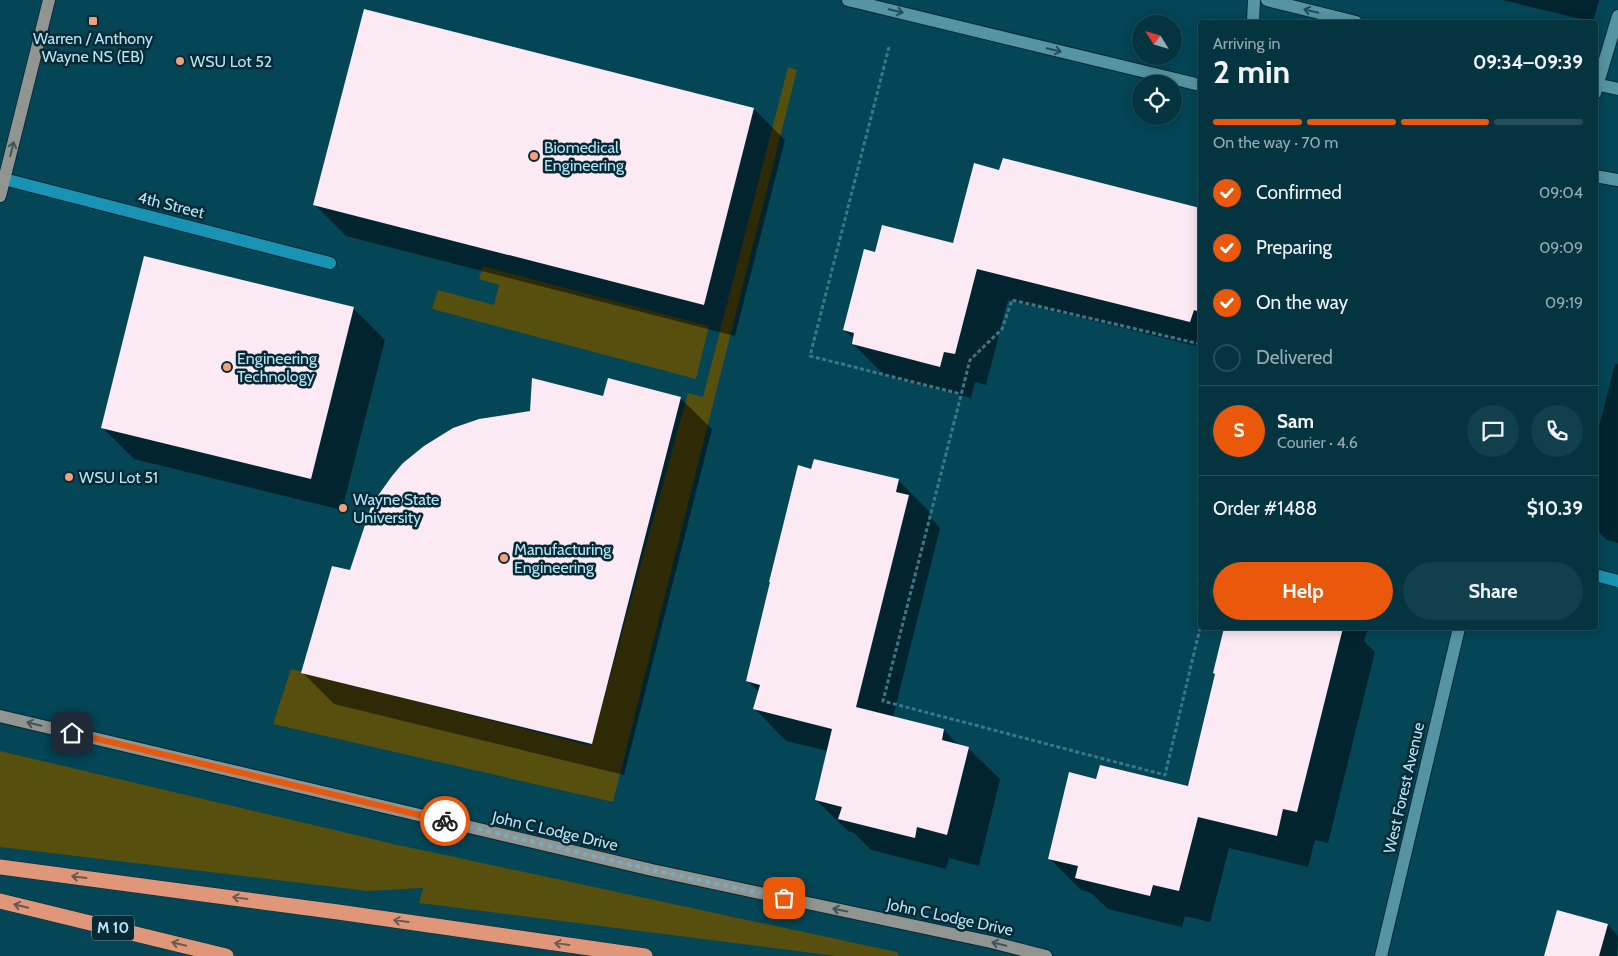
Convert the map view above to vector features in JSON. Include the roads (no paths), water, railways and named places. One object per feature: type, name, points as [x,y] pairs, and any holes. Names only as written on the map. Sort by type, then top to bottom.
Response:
[{"type":"highway","points":[[0,867],[328,910],[645,956]]},
{"type":"highway","name":"M 10","points":[[0,901],[226,956]]},
{"type":"main road","points":[[0,196],[49,0]]},
{"type":"main road","name":"John C Lodge Drive","points":[[0,716],[652,870],[982,940],[1046,956]]},
{"type":"street","points":[[848,0],[1198,85]]},
{"type":"street","points":[[1253,20],[1254,0]]},
{"type":"street","points":[[1267,0],[1348,20]]},
{"type":"street","points":[[1598,81],[1618,16]]},
{"type":"street","points":[[1598,87],[1618,89]]},
{"type":"street","points":[[1598,177],[1618,180]]},
{"type":"street","name":"4th Street","points":[[4,179],[330,263]]},
{"type":"street","points":[[1598,576],[1618,581]]},
{"type":"street","name":"West Forest Avenue","points":[[1381,956],[1459,630]]},
{"type":"place","name":"Warren / Anthony Wayne NS (EB)","points":[[93,21]]},
{"type":"place","name":"WSU Lot 52","points":[[180,61]]},
{"type":"place","name":"Biomedical Engineering","points":[[534,156]]},
{"type":"place","name":"Engineering Technology","points":[[227,367]]},
{"type":"place","name":"WSU Lot 51","points":[[69,477]]},
{"type":"place","name":"Wayne State University","points":[[343,508]]},
{"type":"place","name":"Manufacturing Engineering","points":[[504,558]]}]
